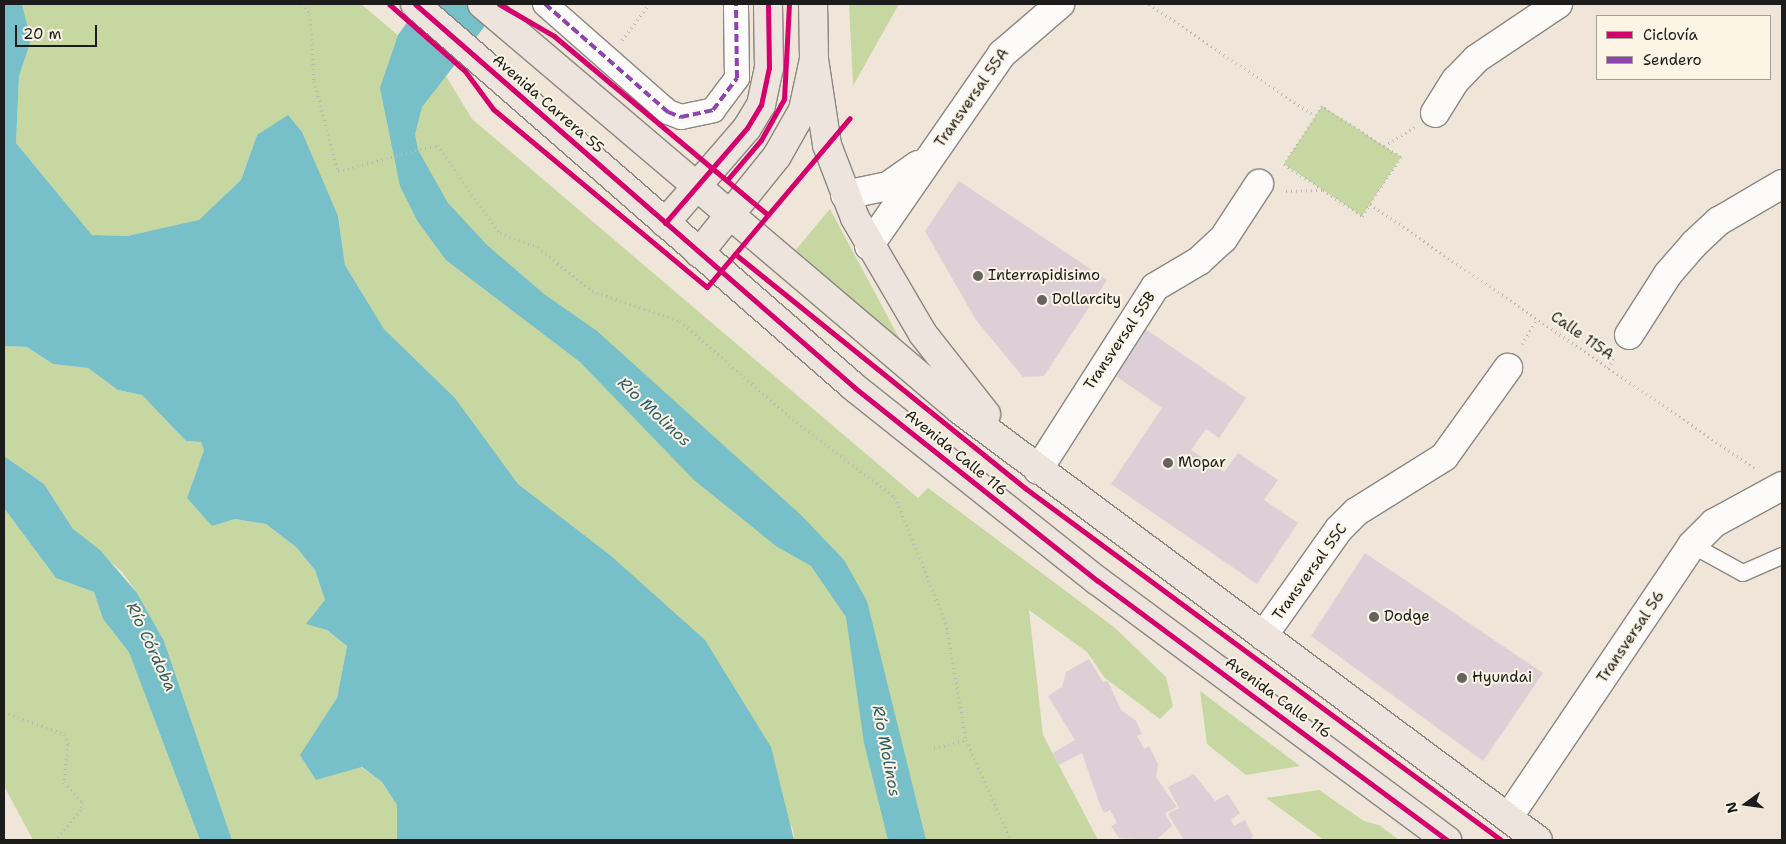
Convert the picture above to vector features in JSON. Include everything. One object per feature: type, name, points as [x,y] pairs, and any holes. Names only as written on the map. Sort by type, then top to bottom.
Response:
[{"type":"main road","name":"Avenida Carrera 55","points":[[415,4],[665,223]]},
{"type":"main road","points":[[482,4],[960,410],[1038,470],[1538,840]]},
{"type":"main road","points":[[665,223],[747,128],[764,97],[769,68],[768,4]]},
{"type":"main road","points":[[813,4],[814,59],[827,145],[845,195],[869,246],[945,366],[1038,470]]},
{"type":"main road","points":[[699,253],[791,134],[804,110],[814,59]]},
{"type":"main road","name":"Avenida Calle 116","points":[[665,223],[964,476],[1447,840]]},
{"type":"street","points":[[545,4],[668,112],[681,117],[713,110],[737,78],[736,4]]},
{"type":"street","name":"Transversal 55A","points":[[869,246],[1011,42],[1060,4]]},
{"type":"street","points":[[1435,113],[1476,59],[1558,4]]},
{"type":"street","name":"Transversal 55A","points":[[845,195],[888,186],[932,155]]},
{"type":"street","name":"Transversal 55B","points":[[1038,470],[1155,287],[1199,261],[1224,239],[1260,184]]},
{"type":"street","points":[[1629,335],[1668,274],[1694,244],[1719,221],[1782,184]]},
{"type":"street","name":"Transversal 55C","points":[[1263,636],[1339,529],[1356,512],[1444,457],[1508,368]]},
{"type":"street","name":"Transversal 56","points":[[1508,818],[1692,545],[1714,523],[1782,486]]},
{"type":"lane","points":[[1692,545],[1743,573],[1782,556]]},
{"type":"path","points":[[301,4],[310,14],[314,81],[338,171],[437,145],[500,233],[538,247],[592,291],[680,322],[788,416],[895,497],[946,623],[966,740],[1011,840]]},
{"type":"path","points":[[1149,4],[1315,116]]},
{"type":"path","points":[[1322,106],[1384,146],[1401,158],[1362,216],[1284,164],[1322,106]]},
{"type":"path","points":[[1384,146],[1435,113]]},
{"type":"path","points":[[1260,184],[1295,194],[1323,190]]},
{"type":"path","points":[[4,712],[64,734],[68,744],[64,782],[82,802],[81,810],[56,840]]},
{"type":"path","points":[[934,748],[966,740]]},
{"type":"green space","points":[[22,4],[361,4],[446,76],[472,119],[918,498],[928,488],[1114,627],[1166,677],[1173,706],[1160,719],[1105,678],[1087,652],[1029,610],[1043,735],[1098,840],[794,840],[793,829],[610,555],[518,484],[455,398],[384,329],[345,265],[338,216],[257,135],[241,180],[199,221],[127,236],[92,235],[16,143],[19,76],[31,40]]},
{"type":"green space","points":[[849,4],[899,4],[853,86],[853,85]]},
{"type":"green space","points":[[1322,106],[1401,157],[1362,216],[1284,164]]},
{"type":"green space","points":[[830,209],[904,347],[794,252]]},
{"type":"green space","points":[[4,346],[27,347],[53,364],[88,368],[118,390],[142,395],[186,441],[201,442],[204,450],[187,498],[212,526],[235,519],[266,524],[296,547],[315,570],[325,600],[327,630],[347,646],[337,698],[326,718],[316,780],[361,767],[382,782],[397,805],[397,840],[232,840],[164,641],[137,593],[122,572],[73,529],[44,484],[4,456]]},
{"type":"green space","points":[[4,508],[56,578],[94,592],[103,619],[129,651],[200,840],[33,840],[4,786]]},
{"type":"green space","points":[[1200,691],[1300,766],[1246,775],[1207,744]]},
{"type":"green space","points":[[1319,790],[1364,821],[1379,825],[1399,840],[1324,840],[1266,798]]},
{"type":"water","points":[[4,4],[22,4],[31,40],[19,76],[16,143],[92,235],[127,236],[199,220],[241,180],[257,135],[288,115],[302,132],[338,216],[345,265],[384,329],[455,398],[518,484],[610,555],[705,640],[771,747],[794,840],[397,840],[397,805],[382,782],[362,767],[316,780],[300,755],[337,698],[347,646],[327,630],[306,624],[325,600],[315,570],[296,547],[266,524],[235,519],[212,526],[187,498],[204,450],[201,442],[186,441],[142,395],[118,390],[88,368],[53,364],[27,347],[4,346]]},
{"type":"water","name":"Río Molinos","points":[[420,4],[502,4],[422,107],[415,134],[418,150],[448,203],[487,245],[544,294],[597,331],[801,515],[844,560],[867,601],[926,840],[888,840],[864,743],[846,617],[811,566],[776,546],[694,480],[580,362],[446,260],[418,222],[400,186],[380,88],[398,35]]},
{"type":"water","name":"Río Córdoba","points":[[4,456],[44,484],[73,529],[100,550],[137,593],[164,641],[232,840],[200,840],[129,652],[103,619],[94,592],[56,578],[4,508]]},
{"type":"building","points":[[959,181],[1107,280],[1044,376],[1023,377],[976,320],[925,231]]},
{"type":"building","name":"Mopar","points":[[1144,328],[1246,398],[1219,438],[1206,429],[1191,450],[1224,472],[1238,453],[1278,480],[1264,500],[1298,523],[1257,584],[1111,484],[1162,408],[1113,374]]},
{"type":"building","name":"Hyundai","points":[[1365,553],[1543,673],[1483,761],[1311,636]]},
{"type":"building","points":[[1089,659],[1103,682],[1108,681],[1121,710],[1136,721],[1142,734],[1137,736],[1144,749],[1149,746],[1158,764],[1156,777],[1177,807],[1165,813],[1172,826],[1156,840],[1119,838],[1111,826],[1117,823],[1110,810],[1104,813],[1100,805],[1082,753],[1059,765],[1053,753],[1075,740],[1048,696],[1062,687],[1066,672]]},
{"type":"building","points":[[1194,774],[1215,801],[1228,794],[1240,813],[1231,820],[1234,826],[1245,820],[1253,836],[1250,840],[1184,840],[1168,814],[1179,808],[1168,787]]},
{"type":"marked path","points":[[545,4],[668,112],[681,117],[713,110],[737,78],[736,4]]},
{"type":"cycle path","points":[[389,4],[465,71],[493,109],[707,287],[850,118]]},
{"type":"cycle path","points":[[415,4],[855,388],[1098,581],[1447,840]]},
{"type":"cycle path","points":[[499,4],[554,36],[768,215]]},
{"type":"cycle path","points":[[665,223],[747,128],[761,105],[769,68],[768,4]]},
{"type":"cycle path","points":[[727,180],[761,140],[784,99],[789,4]]},
{"type":"cycle path","points":[[735,254],[1025,488],[1501,840]]},
{"type":"place","name":"Interrapidisimo","points":[[978,276]]},
{"type":"place","name":"Dollarcity","points":[[1042,300]]},
{"type":"place","name":"Mopar","points":[[1168,463]]},
{"type":"place","name":"Dodge","points":[[1374,617]]},
{"type":"place","name":"Hyundai","points":[[1462,678]]}]
